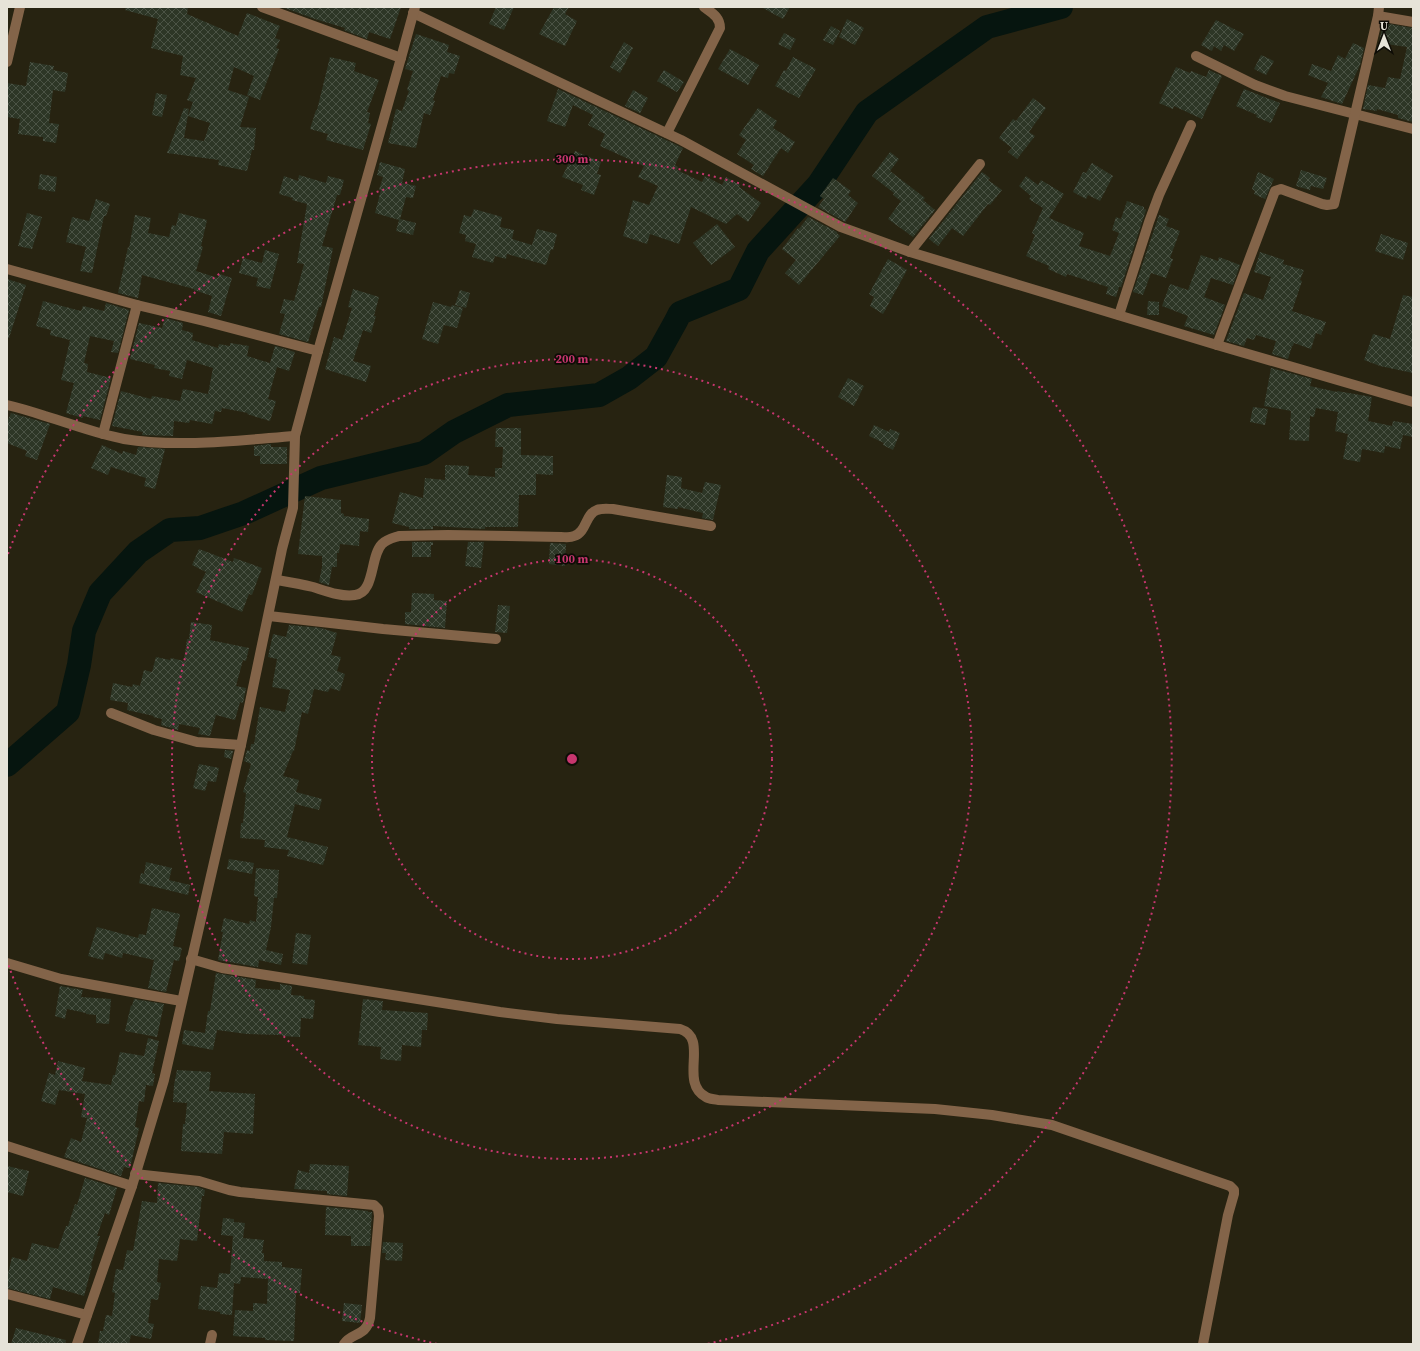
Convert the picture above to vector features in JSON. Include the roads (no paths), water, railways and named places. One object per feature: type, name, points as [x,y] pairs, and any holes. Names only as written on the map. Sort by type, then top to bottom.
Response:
[{"type":"street","points":[[7,62],[20,7]]},
{"type":"street","points":[[262,7],[401,58]]},
{"type":"street","points":[[667,133],[720,28],[718,18],[704,7]]},
{"type":"street","points":[[77,1344],[132,1186],[164,1080],[241,745],[277,580],[282,549],[293,508],[295,436],[414,10],[667,133],[841,227],[910,252],[1217,346],[1413,402]]},
{"type":"street","points":[[1217,346],[1275,191],[1281,189],[1322,204],[1334,204],[1378,11],[1413,22]]},
{"type":"street","points":[[1196,56],[1255,85],[1285,96],[1413,129]]},
{"type":"street","points":[[1119,315],[1159,195],[1191,125]]},
{"type":"street","points":[[910,252],[980,164]]},
{"type":"street","points":[[7,270],[318,351]]},
{"type":"street","points":[[103,434],[137,305]]},
{"type":"street","points":[[7,405],[103,434],[149,442],[214,442],[295,436]]},
{"type":"street","points":[[277,580],[340,594],[357,595],[363,593],[367,587],[379,548],[383,543],[393,538],[405,536],[448,535],[561,538],[574,536],[580,533],[589,516],[597,510],[613,509],[712,526]]},
{"type":"street","points":[[269,616],[383,629],[496,639]]},
{"type":"street","points":[[111,713],[154,730],[197,742],[241,745]]},
{"type":"street","points":[[191,959],[222,968],[500,1012],[557,1019],[680,1029],[687,1031],[692,1036],[694,1044],[694,1082],[697,1090],[706,1098],[935,1110],[999,1116],[1052,1125],[1230,1186],[1234,1190],[1234,1194],[1228,1214],[1203,1344]]},
{"type":"street","points":[[7,963],[61,978],[181,1001]]},
{"type":"street","points":[[7,1146],[132,1186]]},
{"type":"street","points":[[135,1174],[199,1181],[224,1189],[240,1192],[374,1205],[378,1209],[379,1216],[370,1318],[368,1326],[344,1344]]},
{"type":"street","points":[[7,1294],[87,1315]]},
{"type":"waterway","points":[[7,765],[68,712],[79,665],[84,631],[100,593],[138,552],[170,530],[200,528],[244,513],[321,478],[424,453],[454,432],[508,405],[599,395],[629,378],[656,357],[680,313],[739,289],[758,251],[819,184],[867,112],[987,27],[1061,7]]}]
